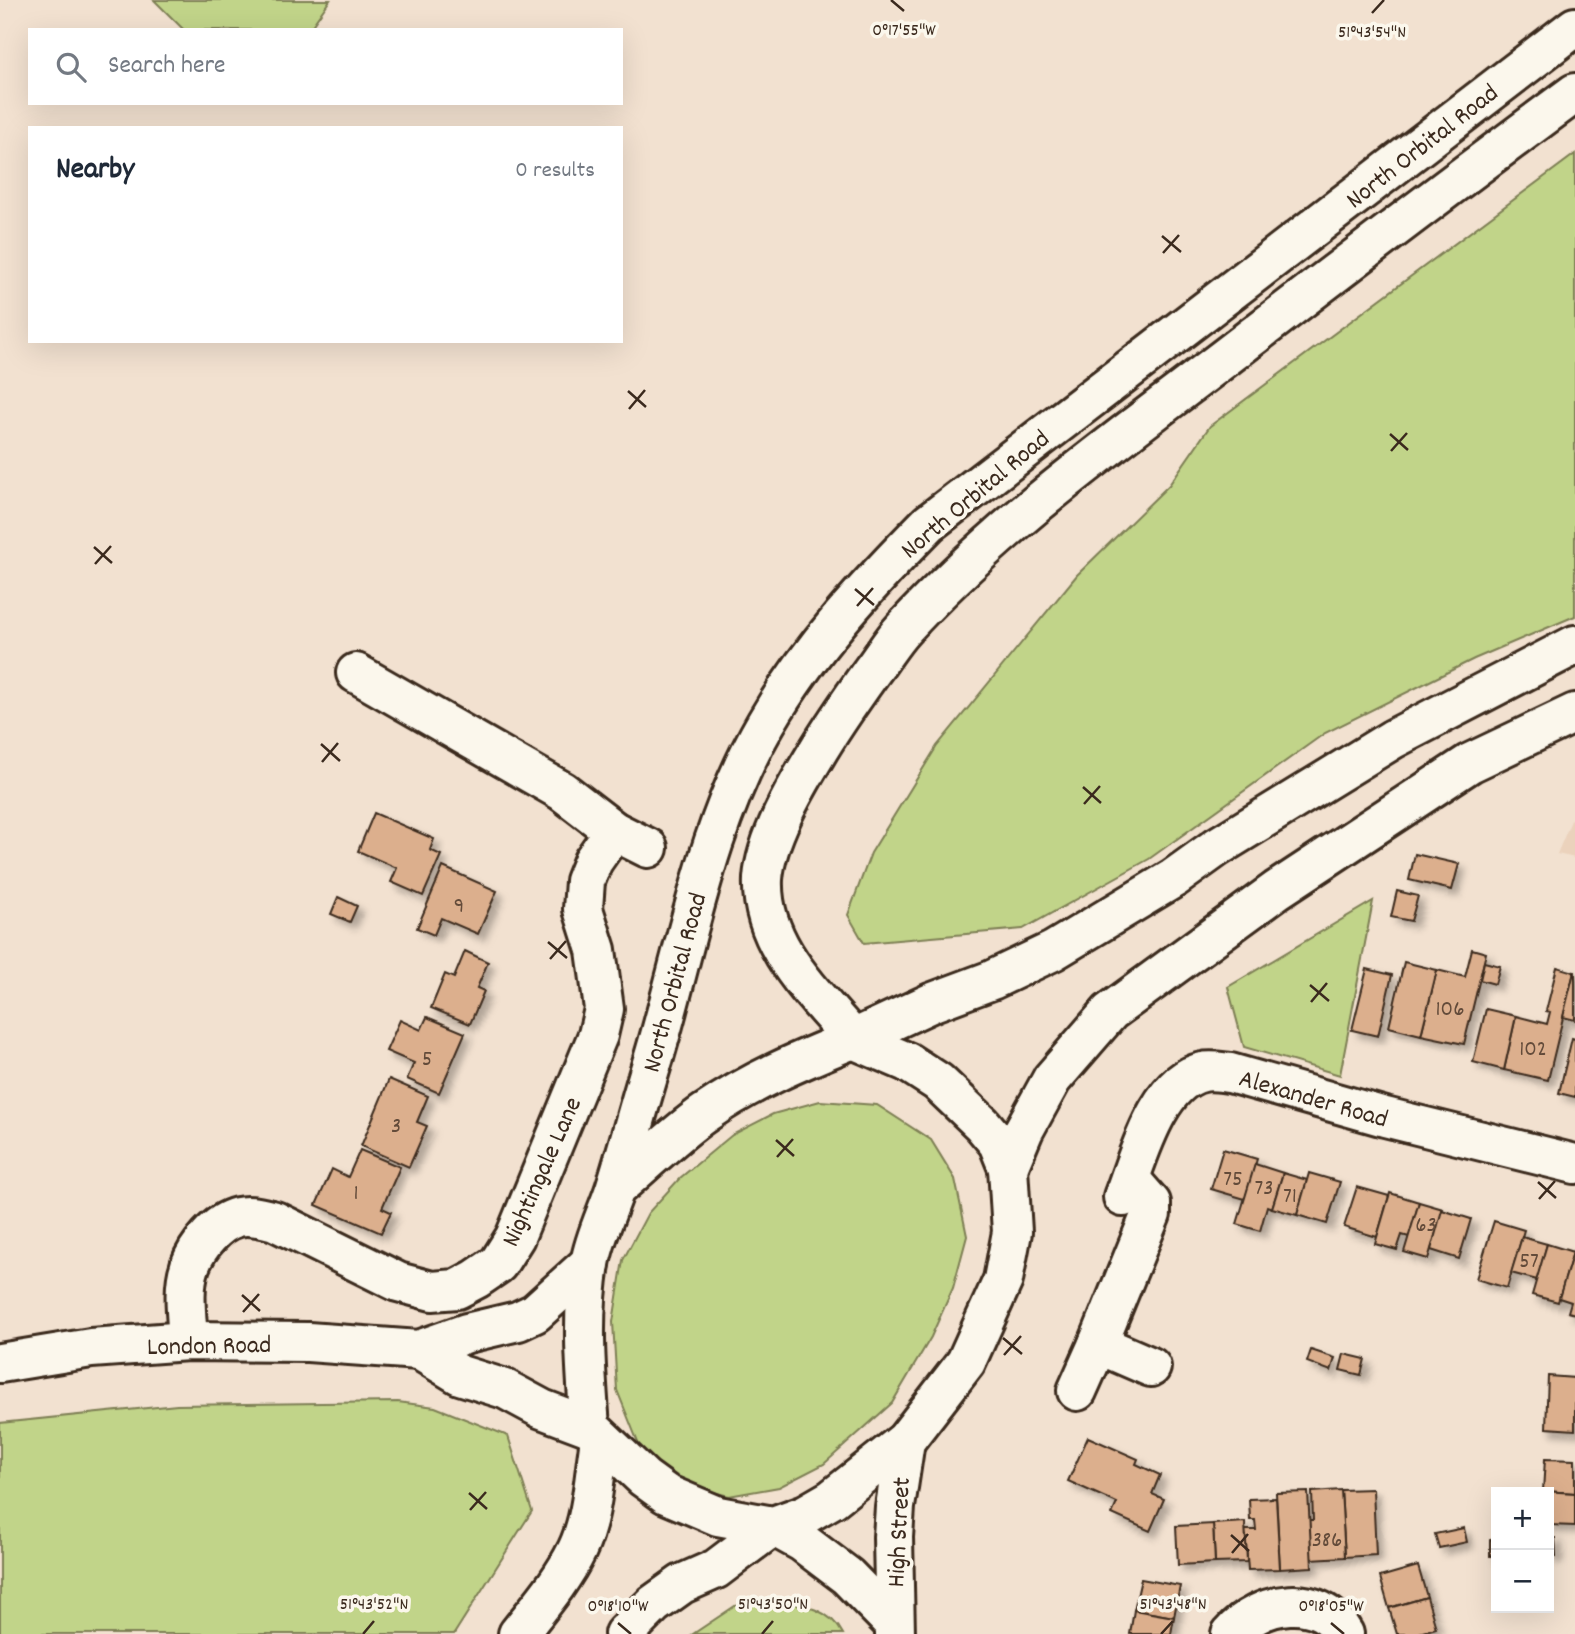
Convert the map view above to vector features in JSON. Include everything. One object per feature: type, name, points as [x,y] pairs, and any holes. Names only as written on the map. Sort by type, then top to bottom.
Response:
[{"type":"main road","name":"North Orbital Road","points":[[590,1263],[666,1017],[690,918],[712,846],[738,780],[765,724],[810,654],[864,589],[929,523],[1575,27]]},
{"type":"main road","name":"North Orbital Road","points":[[853,1039],[804,982],[775,938],[766,911],[763,878],[774,835],[796,788],[834,724],[901,631],[975,557],[1045,495],[1575,93]]},
{"type":"main road","points":[[615,1189],[702,1114],[726,1099],[784,1067],[933,1002],[992,980],[1053,951],[1393,739],[1575,645]]},
{"type":"main road","points":[[356,673],[562,791],[614,831],[648,848]]},
{"type":"main road","points":[[1008,1168],[1024,1130],[1052,1079],[1110,1012],[1277,890],[1470,762],[1575,712]]},
{"type":"main road","name":"Nightingale Lane","points":[[188,1341],[187,1286],[190,1266],[199,1248],[218,1228],[238,1217],[275,1221],[398,1282],[432,1291],[457,1289],[498,1264],[515,1237],[598,1035],[604,1009],[596,950],[583,909],[585,881],[593,861],[614,831]]},
{"type":"main road","points":[[624,1634],[654,1604],[682,1584],[716,1569],[773,1526],[806,1514],[831,1499],[905,1441],[966,1362],[1003,1280],[1012,1231],[1008,1168],[998,1143],[938,1082],[907,1062],[853,1039]]},
{"type":"main road","name":"Alexander Road","points":[[1098,1344],[1152,1214],[1151,1203],[1126,1188],[1156,1115],[1166,1099],[1189,1077],[1204,1072],[1230,1073],[1385,1117],[1575,1164]]},
{"type":"main road","points":[[518,1634],[559,1580],[578,1549],[587,1520],[595,1433],[585,1339],[590,1263]]},
{"type":"main road","name":"London Road","points":[[0,1363],[91,1349],[188,1341],[308,1342],[419,1350],[467,1333],[517,1321],[535,1312],[590,1263]]},
{"type":"main road","points":[[1077,1391],[1098,1344],[1151,1367]]},
{"type":"main road","name":"London Road","points":[[419,1350],[460,1375],[505,1390],[595,1433]]},
{"type":"main road","points":[[595,1433],[644,1478],[666,1494],[718,1516],[773,1526]]},
{"type":"main road","name":"High Street","points":[[894,1628],[895,1507],[905,1441]]},
{"type":"main road","name":"High Street","points":[[773,1526],[802,1542],[847,1576],[894,1628]]},
{"type":"main road","points":[[1231,1634],[1250,1616],[1273,1607],[1291,1605],[1313,1606],[1328,1616],[1344,1634]]},
{"type":"shaded area","points":[[1575,811],[1575,858],[1557,854]]},
{"type":"green space","points":[[154,0],[330,0],[310,28],[182,28]]},
{"type":"green space","points":[[1575,154],[1575,616],[1474,659],[1325,733],[1149,859],[1023,929],[864,943],[848,915],[871,853],[937,746],[1077,575],[1169,485],[1210,426]]},
{"type":"green space","points":[[1373,901],[1340,1075],[1244,1047],[1228,987]]},
{"type":"green space","points":[[820,1101],[877,1105],[931,1140],[955,1179],[967,1236],[953,1288],[931,1337],[892,1403],[824,1464],[779,1487],[729,1496],[682,1484],[641,1450],[617,1390],[613,1322],[623,1260],[648,1213],[680,1178],[732,1135],[773,1114]]},
{"type":"green space","points":[[398,1402],[435,1407],[508,1436],[532,1511],[454,1634],[0,1634],[0,1423],[177,1405]]},
{"type":"green space","points":[[779,1601],[824,1614],[843,1634],[693,1634],[735,1606]]},
{"type":"building","points":[[374,813],[434,839],[430,850],[441,855],[423,896],[391,882],[397,868],[358,851]]},
{"type":"building","points":[[1415,854],[1459,864],[1452,890],[1409,880]]},
{"type":"building","points":[[443,867],[497,891],[478,934],[441,918],[434,935],[417,928]]},
{"type":"building","points":[[1397,891],[1418,896],[1411,921],[1391,917]]},
{"type":"building","points":[[338,897],[357,906],[350,922],[331,914]]},
{"type":"building","points":[[1472,949],[1486,953],[1464,1044],[1421,1035],[1437,970],[1465,977]]},
{"type":"building","points":[[465,951],[488,962],[477,988],[484,991],[470,1024],[431,1008],[445,974],[454,978]]},
{"type":"building","points":[[1404,962],[1437,970],[1421,1035],[1389,1027]]},
{"type":"building","points":[[1484,962],[1500,966],[1495,984],[1480,980]]},
{"type":"building","points":[[1557,967],[1574,972],[1548,1080],[1504,1070],[1516,1016],[1547,1024],[1550,1012],[1546,1011]]},
{"type":"building","points":[[1367,969],[1392,975],[1378,1036],[1352,1030]]},
{"type":"building","points":[[1575,972],[1575,1020],[1563,1017]]},
{"type":"building","points":[[1486,1009],[1516,1016],[1504,1070],[1473,1062]]},
{"type":"building","points":[[427,1017],[465,1033],[439,1093],[407,1079],[414,1063],[386,1051],[400,1020],[421,1030]]},
{"type":"building","points":[[1572,1038],[1575,1039],[1575,1097],[1559,1093]]},
{"type":"building","points":[[389,1079],[428,1096],[417,1122],[427,1126],[409,1167],[361,1146]]},
{"type":"building","points":[[1223,1149],[1257,1159],[1245,1199],[1211,1189]]},
{"type":"building","points":[[360,1150],[400,1167],[382,1208],[391,1212],[381,1233],[316,1205],[332,1169],[348,1177]]},
{"type":"building","points":[[1255,1164],[1283,1173],[1272,1208],[1267,1206],[1260,1231],[1237,1224]]},
{"type":"building","points":[[1283,1173],[1307,1180],[1297,1215],[1272,1208]]},
{"type":"building","points":[[1309,1173],[1340,1182],[1327,1224],[1297,1215]]},
{"type":"building","points":[[1357,1187],[1389,1196],[1377,1237],[1344,1227]]},
{"type":"building","points":[[1390,1193],[1419,1202],[1409,1237],[1402,1235],[1397,1250],[1375,1244]]},
{"type":"building","points":[[1419,1202],[1443,1209],[1428,1259],[1404,1252]]},
{"type":"building","points":[[1442,1210],[1471,1219],[1459,1259],[1431,1250]]},
{"type":"building","points":[[1494,1221],[1524,1230],[1507,1288],[1476,1279]]},
{"type":"building","points":[[1522,1237],[1547,1244],[1537,1280],[1511,1273]]},
{"type":"building","points":[[1547,1244],[1573,1252],[1558,1302],[1532,1295]]},
{"type":"building","points":[[1575,1246],[1575,1314],[1568,1312],[1571,1302],[1559,1298]]},
{"type":"building","points":[[1311,1350],[1335,1358],[1331,1371],[1307,1362]]},
{"type":"building","points":[[1344,1354],[1365,1359],[1361,1375],[1340,1370]]},
{"type":"building","points":[[1548,1376],[1575,1378],[1575,1430],[1546,1428]]},
{"type":"building","points":[[1088,1437],[1138,1459],[1136,1464],[1160,1475],[1152,1494],[1164,1499],[1150,1531],[1112,1514],[1117,1503],[1068,1481]]},
{"type":"building","points":[[1545,1459],[1575,1460],[1575,1493],[1554,1492],[1554,1487],[1543,1487]]},
{"type":"building","points":[[1373,1489],[1376,1555],[1345,1557],[1341,1490]]},
{"type":"building","points":[[1341,1490],[1345,1557],[1311,1559],[1309,1520],[1313,1520],[1312,1492]]},
{"type":"building","points":[[1308,1492],[1312,1567],[1280,1569],[1276,1493]]},
{"type":"building","points":[[1554,1492],[1575,1493],[1575,1526],[1554,1525]]},
{"type":"building","points":[[1276,1498],[1280,1569],[1248,1570],[1245,1530],[1256,1530],[1255,1520],[1250,1520],[1249,1499]]},
{"type":"building","points":[[1245,1522],[1247,1562],[1215,1563],[1213,1524]]},
{"type":"building","points":[[1213,1524],[1215,1563],[1178,1565],[1176,1526]]},
{"type":"building","points":[[1464,1528],[1467,1542],[1439,1548],[1435,1534]]},
{"type":"building","points":[[1418,1566],[1427,1597],[1389,1608],[1380,1577]]},
{"type":"building","points":[[1141,1579],[1180,1586],[1174,1617],[1134,1610]]},
{"type":"building","points":[[1427,1597],[1436,1628],[1416,1634],[1397,1634],[1389,1608]]},
{"type":"building","points":[[1134,1610],[1174,1617],[1171,1634],[1130,1634]]}]
